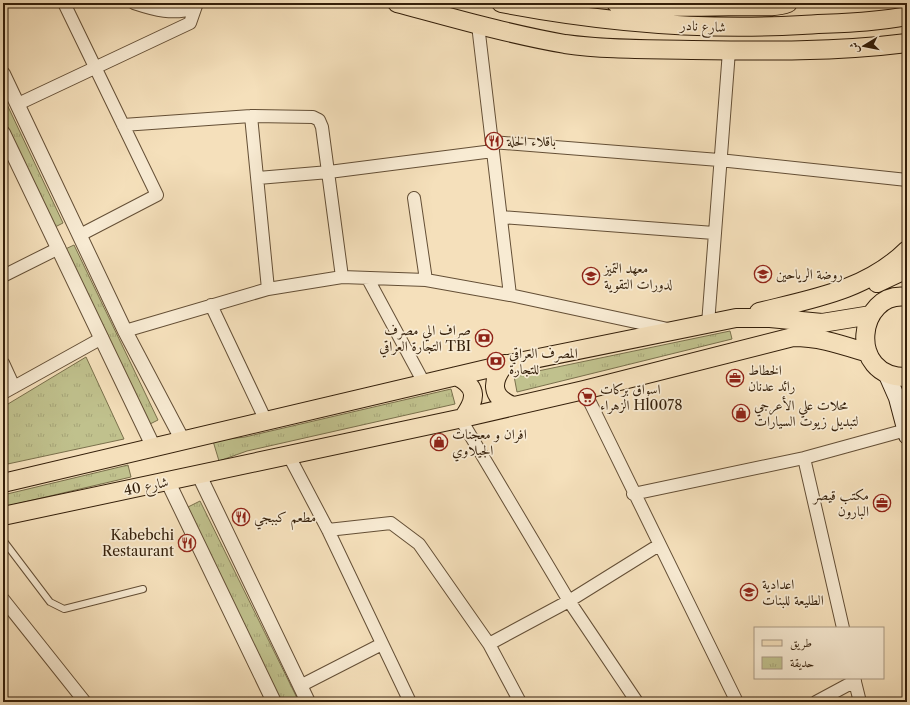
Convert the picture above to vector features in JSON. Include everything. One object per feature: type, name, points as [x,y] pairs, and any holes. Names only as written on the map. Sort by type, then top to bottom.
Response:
[{"type":"main road","points":[[397,3],[478,26],[566,44],[628,49],[729,51],[854,48],[907,43]]},
{"type":"main road","name":"شارع نادر","points":[[501,3],[573,16],[732,28],[884,21],[907,16]]},
{"type":"main road","points":[[616,3],[690,7],[769,6],[788,3]]},
{"type":"main road","points":[[829,295],[866,280],[881,271],[907,250]]},
{"type":"main road","points":[[3,483],[505,364],[736,318],[873,285],[907,269]]},
{"type":"main road","points":[[907,297],[891,299],[880,306],[871,315],[864,340],[868,353],[878,368],[886,373],[898,377],[907,377]]},
{"type":"main road","points":[[736,318],[770,318],[822,323],[871,315]]},
{"type":"main road","name":"شارع 40","points":[[4,515],[168,482],[462,418],[584,390],[793,337],[812,337],[827,340],[868,353]]},
{"type":"main road","points":[[505,364],[496,378],[495,388],[499,397],[512,406]]},
{"type":"main road","points":[[886,373],[897,398],[906,433]]},
{"type":"main road","points":[[456,376],[467,383],[473,395],[472,405],[462,418]]},
{"type":"street","points":[[64,3],[157,195],[80,235]]},
{"type":"street","points":[[134,3],[158,11],[181,12],[196,6]]},
{"type":"street","points":[[18,104],[190,23],[196,6]]},
{"type":"street","points":[[478,26],[510,295]]},
{"type":"street","points":[[708,324],[719,160],[729,51]]},
{"type":"street","points":[[3,74],[125,331],[183,441]]},
{"type":"street","points":[[123,125],[251,116],[313,117],[319,120],[322,127],[329,172],[342,278]]},
{"type":"street","points":[[251,116],[268,289]]},
{"type":"street","points":[[3,133],[154,448]]},
{"type":"street","points":[[258,178],[329,172],[493,146],[719,160],[907,180]]},
{"type":"street","points":[[414,198],[426,280]]},
{"type":"street","points":[[501,217],[714,233]]},
{"type":"street","points":[[52,235],[66,233],[74,222]]},
{"type":"street","points":[[3,276],[59,248]]},
{"type":"street","points":[[125,331],[268,289],[342,278],[426,280],[510,295],[674,330]]},
{"type":"street","points":[[368,279],[424,383]]},
{"type":"street","points":[[211,305],[266,421]]},
{"type":"street","points":[[3,393],[102,338]]},
{"type":"street","points":[[3,363],[14,387]]},
{"type":"street","points":[[584,390],[633,494],[736,702]]},
{"type":"street","points":[[462,418],[569,601],[637,702]]},
{"type":"street","points":[[633,494],[804,458],[906,433]]},
{"type":"street","points":[[289,456],[328,530],[410,702]]},
{"type":"street","points":[[804,458],[843,627]]},
{"type":"street","points":[[199,475],[308,702]]},
{"type":"street","points":[[168,482],[271,701]]},
{"type":"street","points":[[328,530],[391,523],[418,544],[489,644],[520,702]]},
{"type":"street","points":[[489,644],[569,601],[659,545]]},
{"type":"street","points":[[3,598],[85,702]]},
{"type":"street","points":[[300,686],[382,644]]},
{"type":"street","points":[[816,702],[854,679],[860,702]]},
{"type":"lane","points":[[3,540],[50,602],[64,609],[143,589]]},
{"type":"green space","points":[[3,96],[63,223],[51,229],[3,124]]},
{"type":"green space","points":[[74,245],[158,420],[146,426],[59,252]]},
{"type":"green space","points":[[730,331],[732,339],[517,392],[514,376]]},
{"type":"green space","points":[[86,357],[124,439],[3,465],[3,407]]},
{"type":"green space","points":[[451,389],[455,404],[247,451],[219,461],[213,441],[245,437]]},
{"type":"green space","points":[[128,465],[131,477],[3,507],[3,495]]},
{"type":"green space","points":[[200,501],[299,702],[281,702],[186,508]]},
{"type":"place","name":"باقلاء الحلة","points":[[494,141]]},
{"type":"place","name":"روضة الرياحين","points":[[763,274]]},
{"type":"place","name":"معهد التميز لدورات التقوية","points":[[591,276]]},
{"type":"place","name":"صراف الي مصرف التجارة العراقي TBI","points":[[484,338]]},
{"type":"place","name":"المصرف العراقي للتجارة","points":[[496,361]]},
{"type":"place","name":"الخطاط رائد عدنان","points":[[735,378]]},
{"type":"place","name":"اسواق بركات الزهراء Hl0078","points":[[587,397]]},
{"type":"place","name":"محلات علي الأعرجي لتبديل زيوت السيارات","points":[[741,413]]},
{"type":"place","name":"افران و معجنات الجيلاوي","points":[[439,442]]},
{"type":"place","name":"مكتب قيصر البارون","points":[[882,503]]},
{"type":"place","name":"مطعم كببجي","points":[[241,517]]},
{"type":"place","name":"Kabebchi Restaurant","points":[[187,543]]},
{"type":"place","name":"اعدادية الطليعة للبنات","points":[[749,592]]}]
